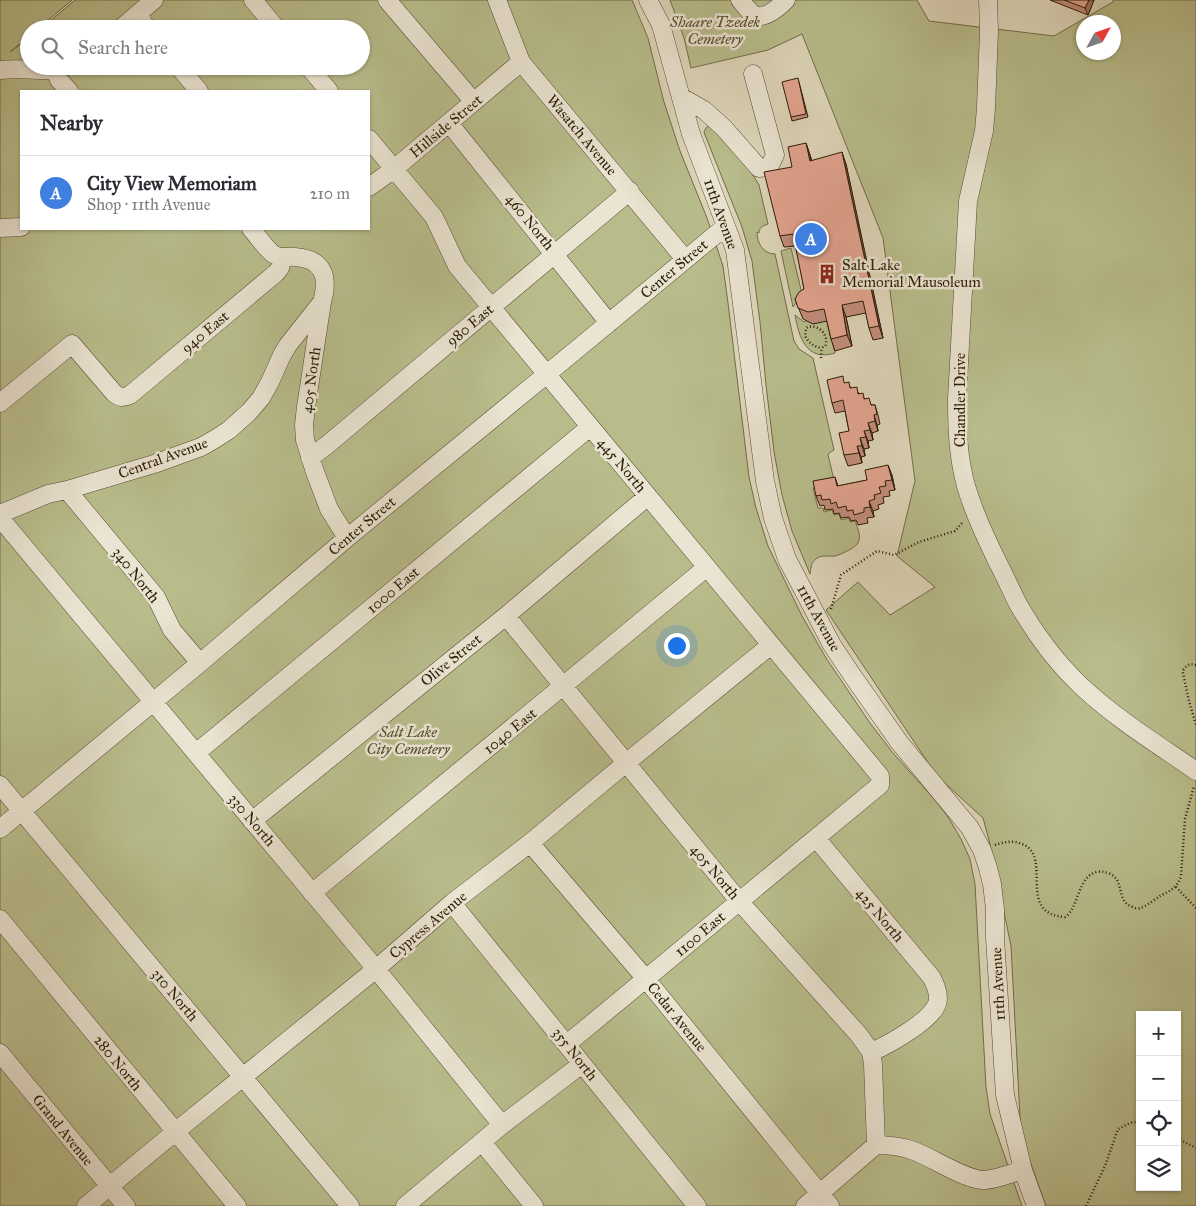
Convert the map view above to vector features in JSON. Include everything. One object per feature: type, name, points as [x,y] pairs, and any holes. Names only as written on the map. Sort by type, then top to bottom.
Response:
[{"type":"street","points":[[143,20],[154,0]]},
{"type":"street","points":[[253,0],[270,20]]},
{"type":"street","points":[[387,0],[474,102]]},
{"type":"street","name":"Wasatch Avenue","points":[[497,0],[521,62],[685,259]]},
{"type":"street","name":"11th Avenue","points":[[648,0],[661,25],[691,134],[736,250],[765,481],[773,518],[787,560],[832,645],[899,742],[970,828],[982,850],[988,868],[995,909],[1005,1095],[1023,1170],[1036,1206]]},
{"type":"street","points":[[740,0],[754,15],[762,16],[771,12],[786,0]]},
{"type":"street","name":"Chandler Drive","points":[[988,0],[989,31],[986,108],[984,131],[968,201],[956,399],[960,453],[966,484],[984,533],[1019,605],[1034,629],[1064,668],[1099,702],[1195,779]]},
{"type":"street","name":"Hillside Street","points":[[370,185],[394,169],[521,62]]},
{"type":"street","points":[[0,70],[20,69]]},
{"type":"street","points":[[681,97],[711,116],[759,168],[769,167],[775,155],[753,74]]},
{"type":"street","points":[[60,75],[59,80],[67,90]]},
{"type":"street","points":[[186,75],[198,90]]},
{"type":"street","points":[[316,75],[328,90]]},
{"type":"street","name":"460 North","points":[[449,123],[609,323]]},
{"type":"street","name":"445 North","points":[[370,140],[434,217],[458,266],[880,776],[880,785]]},
{"type":"street","name":"980 East","points":[[310,458],[630,191]]},
{"type":"street","name":"Center Street","points":[[0,829],[154,702],[347,538],[726,226]]},
{"type":"street","points":[[0,228],[20,228]]},
{"type":"street","points":[[252,230],[276,256],[283,257]]},
{"type":"street","name":"405 North","points":[[283,257],[304,258],[313,262],[323,272],[326,289],[322,302],[304,425],[305,440],[329,509],[347,538]]},
{"type":"street","name":"940 East","points":[[0,402],[72,344],[114,393],[119,397],[130,395],[276,273],[280,268],[283,257]]},
{"type":"street","name":"Central Avenue","points":[[0,516],[48,494],[154,464],[201,448],[229,430],[261,398],[288,345],[322,302]]},
{"type":"street","name":"1000 East","points":[[196,753],[590,427]]},
{"type":"street","name":"340 North","points":[[67,490],[156,597],[172,630],[200,663]]},
{"type":"street","name":"Olive Street","points":[[252,821],[506,616],[648,496]]},
{"type":"street","name":"330 North","points":[[0,516],[376,969],[502,1125]]},
{"type":"street","name":"1040 East","points":[[312,893],[564,687],[707,567]]},
{"type":"street","name":"405 North","points":[[506,616],[740,901],[859,1035],[871,1052]]},
{"type":"street","name":"Cypress Avenue","points":[[86,1206],[376,969],[452,903],[530,843],[771,645]]},
{"type":"street","name":"310 North","points":[[0,785],[350,1206]]},
{"type":"street","name":"1100 East","points":[[567,1044],[880,785]]},
{"type":"street","name":"425 North","points":[[816,838],[932,978],[937,987],[938,1003],[932,1013],[897,1039],[871,1052]]},
{"type":"street","name":"Cedar Avenue","points":[[530,843],[646,978],[825,1200]]},
{"type":"street","name":"355 North","points":[[452,903],[697,1206]]},
{"type":"street","name":"280 North","points":[[0,919],[237,1206]]},
{"type":"street","points":[[805,1206],[825,1200],[876,1145],[871,1052]]},
{"type":"street","name":"Grand Avenue","points":[[0,1053],[126,1206]]},
{"type":"street","points":[[405,1206],[502,1125],[582,1064]]},
{"type":"street","points":[[482,1142],[534,1206]]},
{"type":"street","points":[[876,1145],[895,1146],[915,1151],[973,1178],[985,1180],[1023,1170]]},
{"type":"path","points":[[821,358],[822,348],[827,340],[824,334],[817,327],[810,326],[806,328],[805,336],[809,342],[816,348],[822,348]]},
{"type":"path","points":[[824,629],[841,575],[877,551],[894,555],[919,542],[954,531],[975,511]]},
{"type":"path","points":[[1196,665],[1188,665],[1183,673],[1196,725]]},
{"type":"path","points":[[982,850],[1002,842],[1020,843],[1030,849],[1037,866],[1038,900],[1042,907],[1057,916],[1065,917],[1070,914],[1080,888],[1090,875],[1103,871],[1115,876],[1120,884],[1124,902],[1130,906],[1143,907],[1178,884],[1181,876],[1185,819],[1195,779]]},
{"type":"path","points":[[1176,887],[1196,908]]},
{"type":"path","points":[[1086,1206],[1118,1129],[1136,1122]]},
{"type":"path","points":[[1181,1140],[1196,1148]]},
{"type":"green space","name":"Salt Lake City Cemetery","points":[[0,0],[72,0],[49,20],[20,20],[20,44],[10,52],[20,45],[20,75],[370,75],[370,20],[52,20],[75,0],[632,0],[648,38],[664,102],[680,151],[707,218],[723,266],[749,477],[768,546],[802,616],[826,658],[870,723],[893,753],[948,817],[970,859],[975,884],[986,1087],[990,1114],[1022,1206],[0,1206]]},
{"type":"green space","name":"Shaare Tzedek Cemetery","points":[[670,0],[917,0],[929,21],[1054,36],[1076,23],[1076,60],[1121,60],[1121,15],[1090,15],[1113,2],[1113,0],[1196,0],[1196,1206],[1046,1206],[1021,1136],[1011,946],[983,818],[937,776],[826,610],[858,582],[890,615],[935,587],[897,556],[915,481],[883,238],[802,34],[768,50],[691,68],[684,38]]},
{"type":"green space","points":[[709,126],[713,126],[751,172],[759,185],[768,224],[761,228],[759,233],[757,232],[758,240],[764,250],[775,254],[794,341],[799,349],[813,358],[834,450],[828,455],[835,484],[813,488],[818,508],[823,508],[824,512],[832,510],[834,515],[839,514],[841,520],[849,518],[850,522],[855,521],[859,531],[859,539],[856,545],[836,556],[818,557],[812,563],[810,574],[792,531],[782,495],[774,452],[752,261],[742,227],[704,132]]},
{"type":"green space","points":[[791,248],[803,298],[799,299],[793,307],[781,251]]},
{"type":"green space","points":[[795,315],[804,322],[808,319],[826,318],[835,353],[825,355],[811,351],[802,339]]},
{"type":"building","points":[[1064,0],[1089,0],[1085,8]]},
{"type":"building","points":[[798,78],[806,114],[791,117],[782,82]]},
{"type":"building","name":"Salt Lake Memorial Mausoleum","points":[[806,143],[810,161],[842,152],[879,326],[869,328],[863,301],[842,305],[847,335],[831,339],[824,309],[808,312],[798,308],[795,299],[799,292],[804,289],[793,234],[780,236],[764,172],[792,167],[788,147]]},
{"type":"building","points":[[843,376],[844,383],[849,382],[850,388],[857,387],[858,394],[863,393],[864,399],[869,398],[871,405],[875,405],[877,414],[874,415],[875,421],[868,423],[870,430],[864,431],[866,437],[860,438],[862,446],[857,446],[859,453],[844,455],[839,433],[849,431],[843,400],[832,403],[827,380]]},
{"type":"building","points":[[888,465],[892,480],[885,481],[886,486],[879,487],[881,493],[874,495],[875,499],[869,501],[870,507],[864,508],[864,512],[854,515],[853,510],[847,511],[846,506],[838,508],[836,502],[831,504],[830,499],[822,500],[821,495],[816,496],[813,481],[835,477],[837,486],[867,480],[865,470]]},
{"type":"place","name":"City View Memoriam","points":[[811,239]]},
{"type":"place","name":"Salt Lake Memorial Mausoleum","points":[[827,274]]}]
